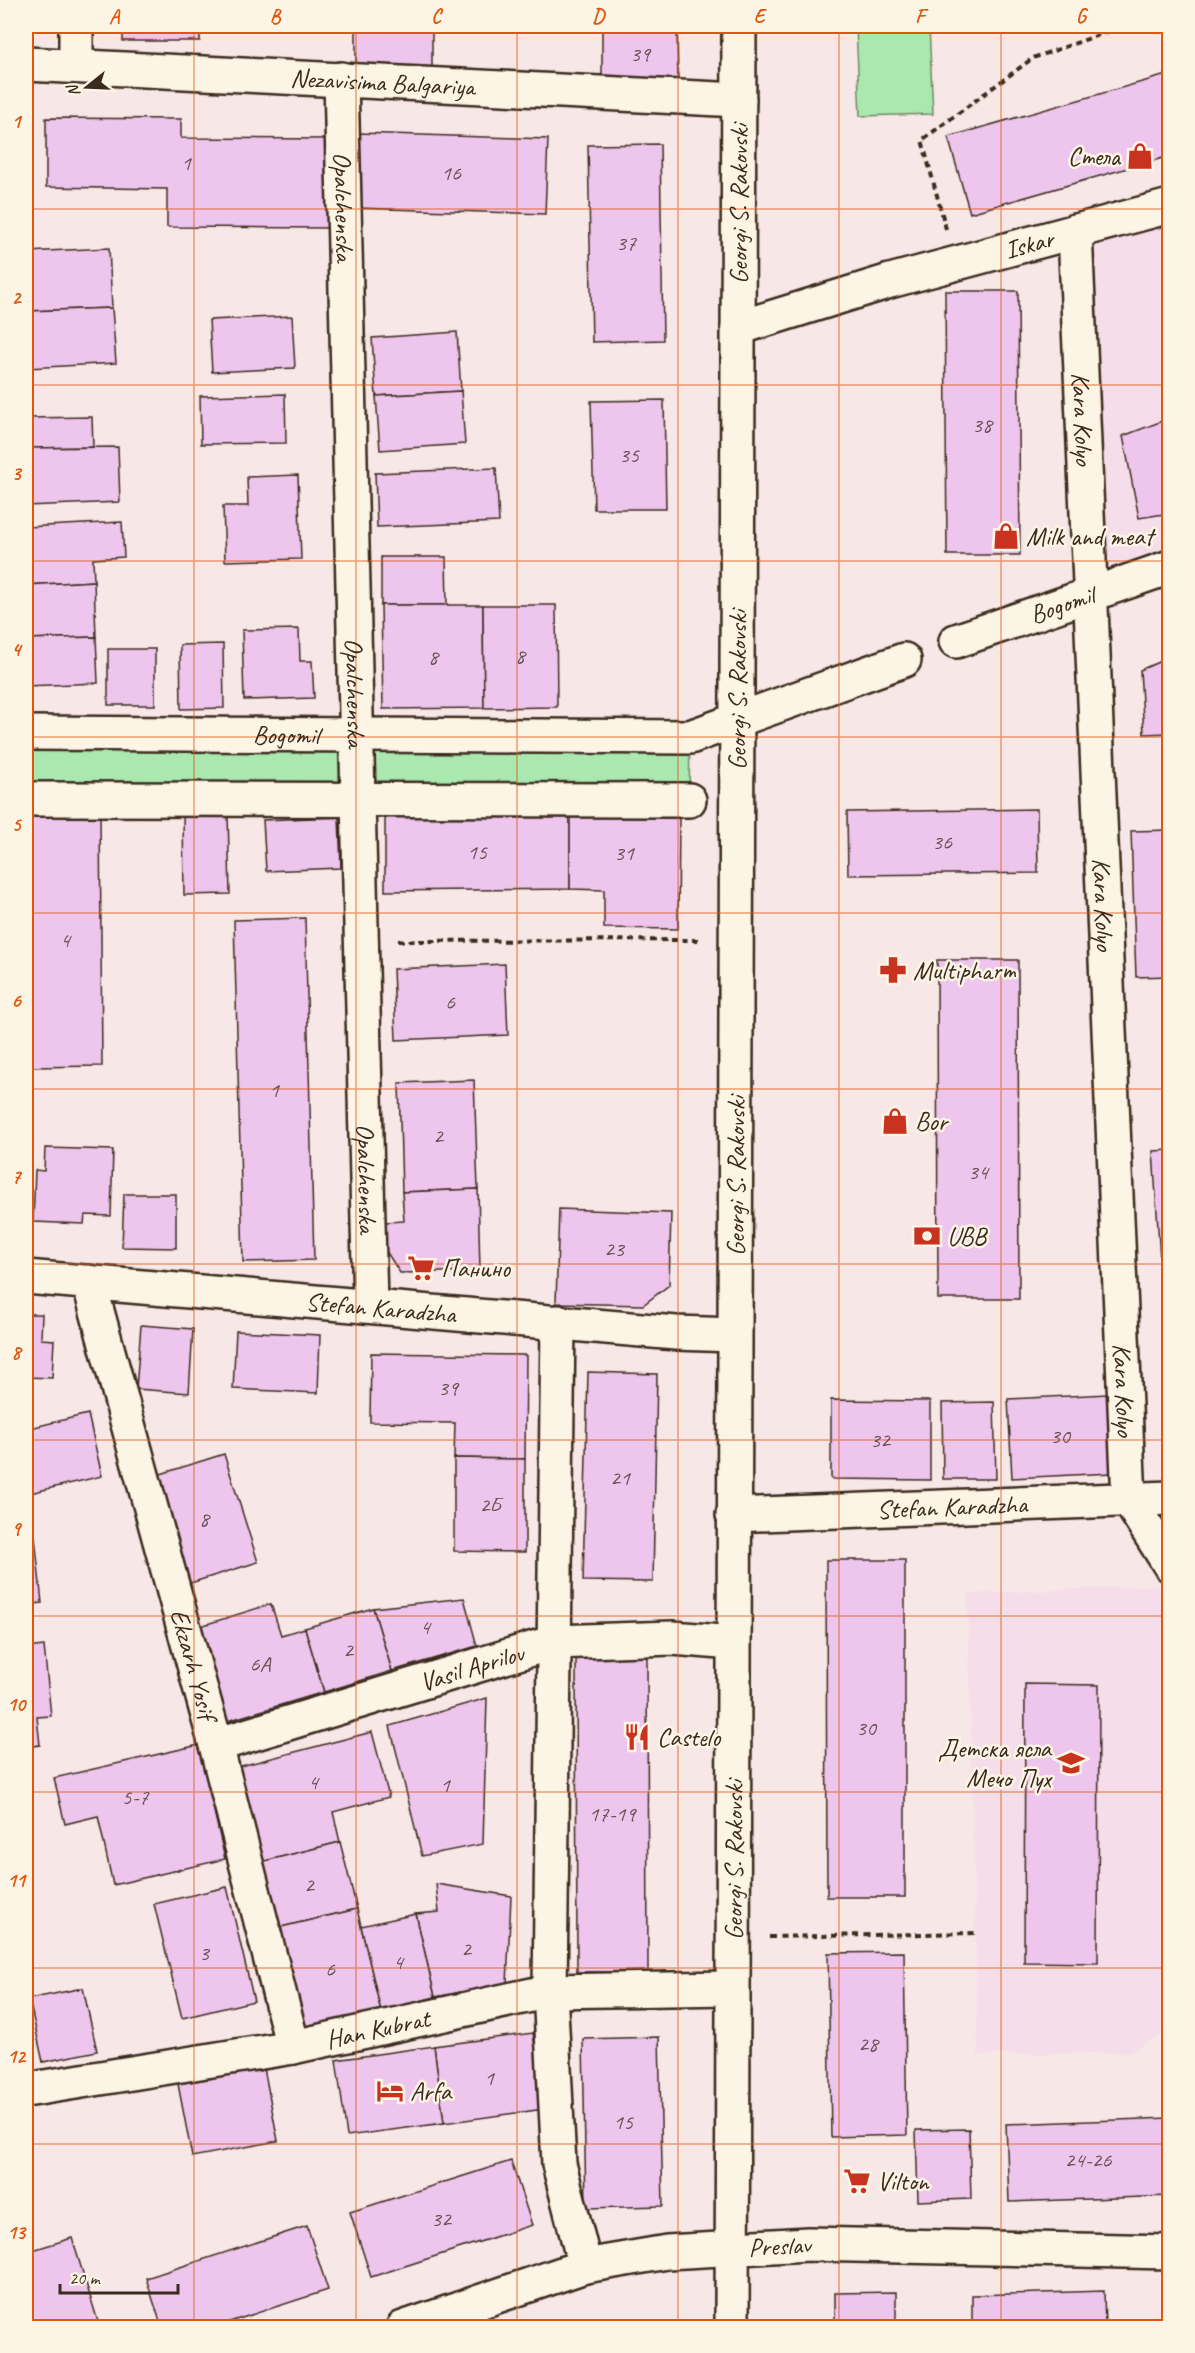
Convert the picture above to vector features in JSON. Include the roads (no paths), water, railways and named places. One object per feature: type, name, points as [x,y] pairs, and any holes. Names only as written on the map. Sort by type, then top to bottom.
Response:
[{"type":"street","points":[[76,26],[76,66]]},
{"type":"street","name":"Georgi S. Rakovski","points":[[732,2328],[731,1988],[740,26]]},
{"type":"street","name":"Nezavisima Balgariya","points":[[26,64],[739,100]]},
{"type":"street","name":"Opalchenska","points":[[342,80],[370,1306]]},
{"type":"street","name":"Iskar","points":[[738,328],[890,281],[1170,206]]},
{"type":"street","name":"Kara Kolyo","points":[[1075,231],[1129,1500],[1170,1565]]},
{"type":"street","name":"Bogomil","points":[[956,641],[1170,567]]},
{"type":"street","points":[[737,720],[904,660]]},
{"type":"street","name":"Bogomil","points":[[26,733],[690,737],[737,720]]},
{"type":"street","points":[[26,799],[689,800]]},
{"type":"street","name":"Stefan Karadzha","points":[[26,1276],[676,1333],[734,1335]]},
{"type":"street","name":"Ekzarh Yosif","points":[[89,1282],[216,1745],[293,2046]]},
{"type":"street","points":[[558,1322],[550,1991],[559,2164],[585,2266]]},
{"type":"street","name":"Stefan Karadzha","points":[[734,1515],[1170,1498]]},
{"type":"street","name":"Vasil Aprilov","points":[[216,1745],[554,1642],[673,1638],[733,1643]]},
{"type":"street","name":"Han Kubrat","points":[[26,2090],[293,2046],[550,1991],[667,1991],[731,1988]]},
{"type":"street","name":"Preslav","points":[[403,2328],[585,2266],[668,2252],[808,2244],[1170,2252]]},
{"type":"place","name":"Стела","points":[[1140,156]]},
{"type":"place","name":"Milk and meat","points":[[1006,536]]},
{"type":"place","name":"Multipharm","points":[[893,970]]},
{"type":"place","name":"Bor","points":[[895,1121]]},
{"type":"place","name":"UBB","points":[[927,1236]]},
{"type":"place","name":"Панино","points":[[421,1268]]},
{"type":"place","name":"Castelo","points":[[637,1737]]},
{"type":"place","name":"Детска ясла Мечо Пух","points":[[1071,1763]]},
{"type":"place","name":"Arfa","points":[[390,2091]]},
{"type":"place","name":"Vilton","points":[[857,2181]]}]
